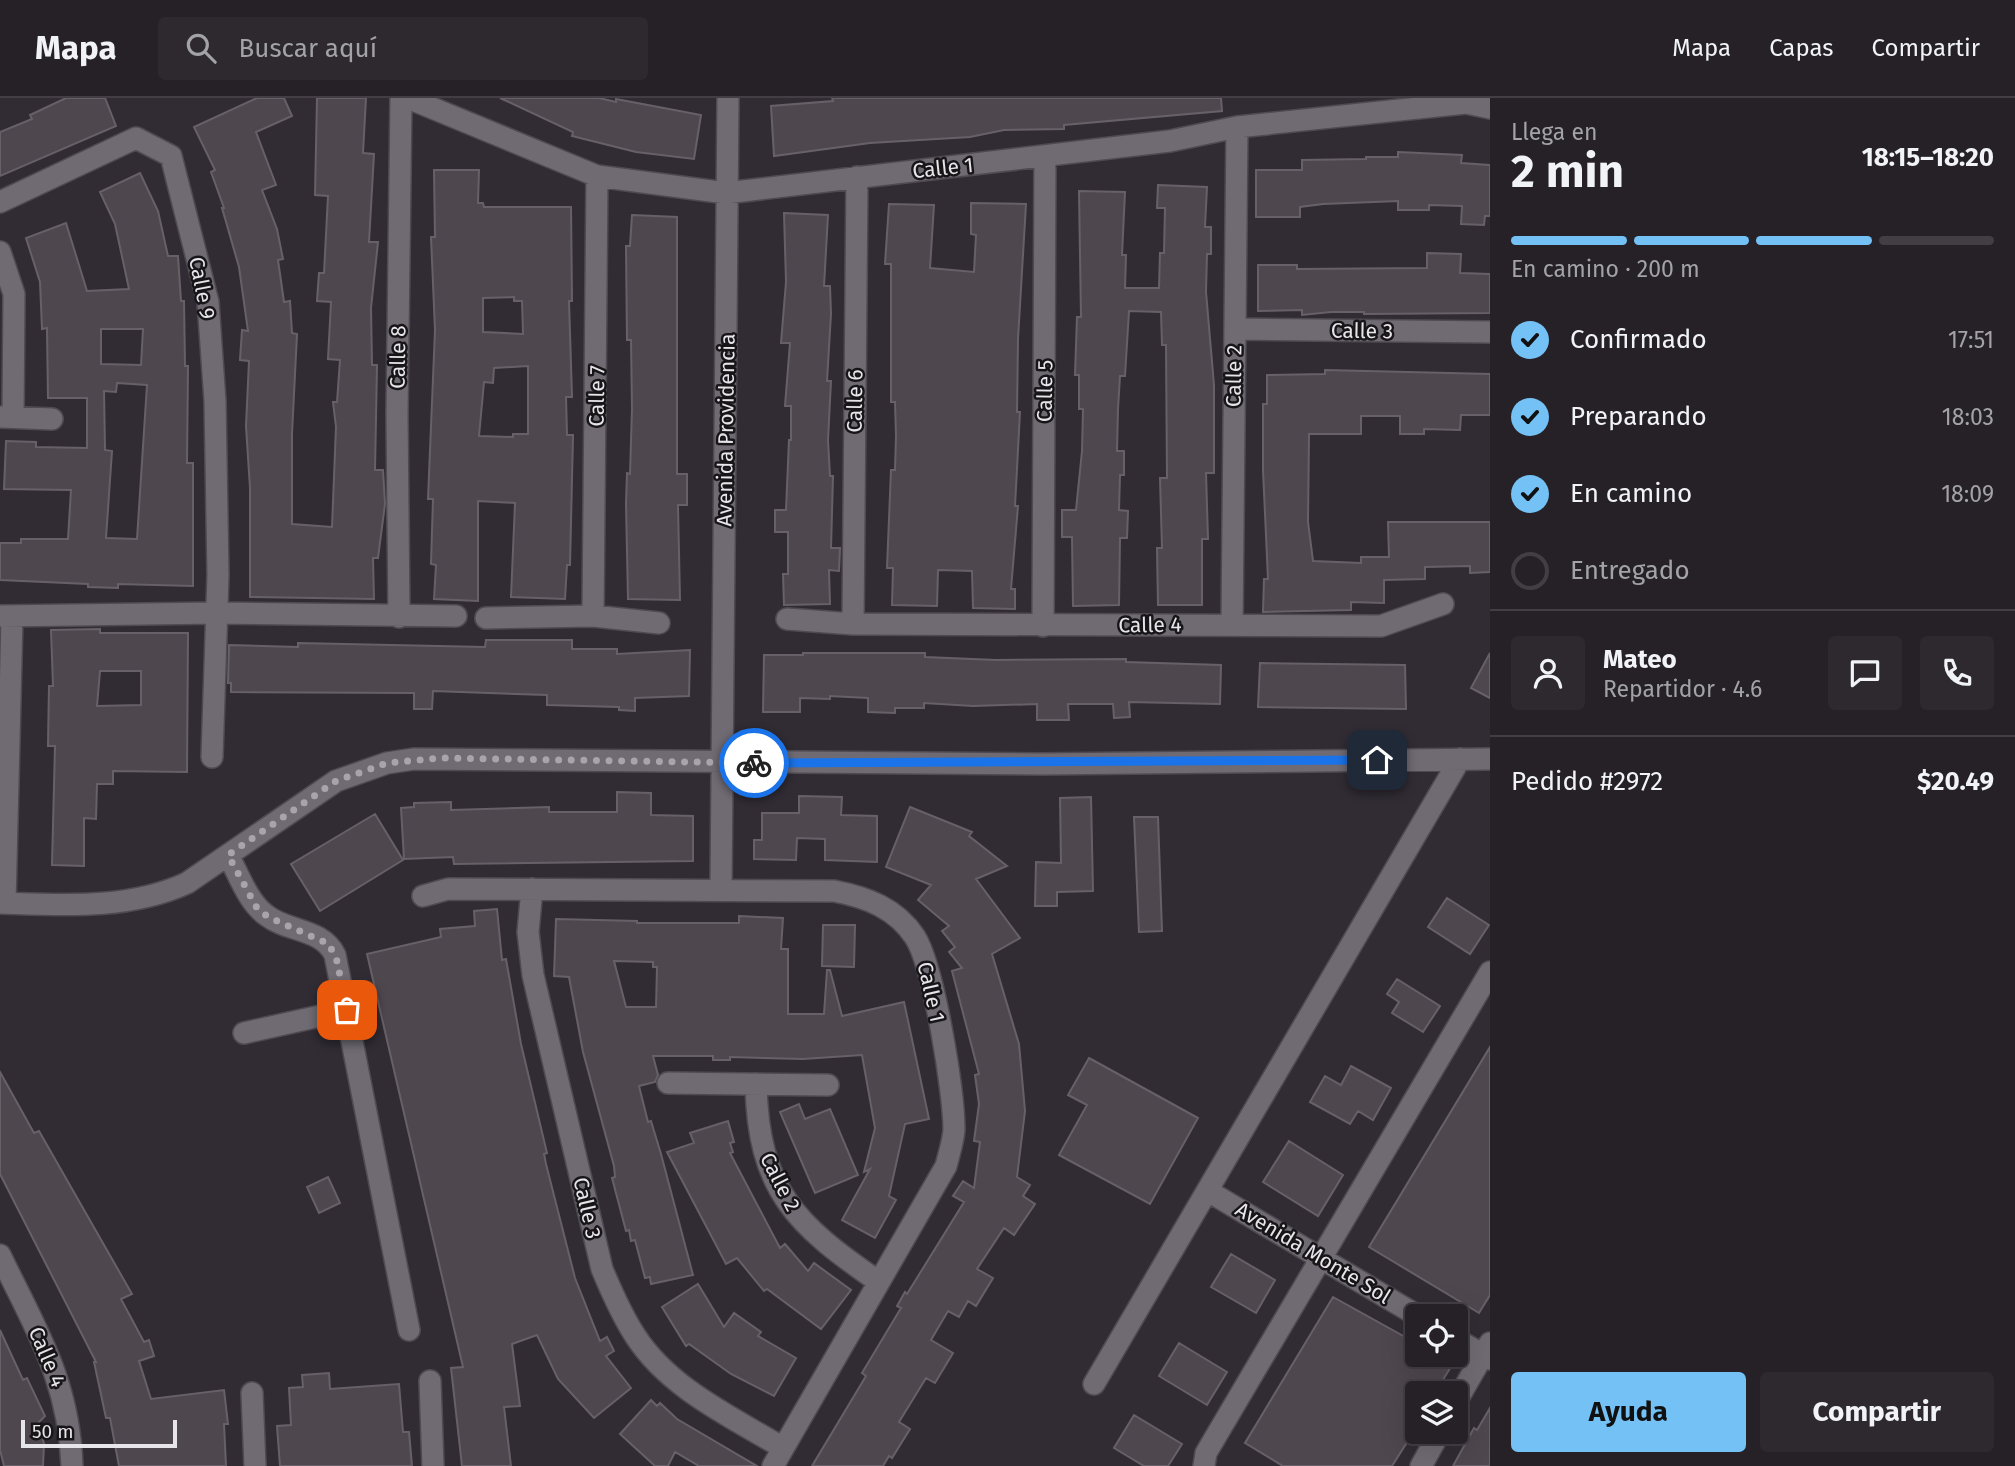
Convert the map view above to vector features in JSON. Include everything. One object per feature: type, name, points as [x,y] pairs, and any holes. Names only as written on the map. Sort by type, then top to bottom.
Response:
[{"type":"street","name":"Calle 8","points":[[399,617],[397,414],[401,98]]},
{"type":"street","name":"Calle 1","points":[[408,98],[597,176],[726,193],[1170,141],[1237,127],[1466,103],[1490,108]]},
{"type":"street","name":"Avenida Providencia","points":[[721,889],[729,98]]},
{"type":"street","name":"Calle 2","points":[[1231,624],[1237,127]]},
{"type":"street","name":"Calle 9","points":[[0,202],[136,138],[171,156],[208,302],[215,401],[216,613],[212,757]]},
{"type":"street","name":"Calle 5","points":[[1043,626],[1045,157]]},
{"type":"street","name":"Calle 7","points":[[593,616],[597,176]]},
{"type":"street","name":"Calle 6","points":[[853,624],[857,177]]},
{"type":"street","points":[[0,252],[14,294],[6,417],[52,419]]},
{"type":"street","name":"Calle 3","points":[[1235,330],[1490,332]]},
{"type":"street","name":"Calle 4","points":[[787,619],[853,624],[1381,626],[1443,604]]},
{"type":"street","points":[[456,616],[216,613],[6,617],[3,903],[99,904],[144,898],[187,883],[336,781],[387,763],[440,758],[723,763],[1043,764],[1490,759]]},
{"type":"street","points":[[486,618],[593,616],[659,623]]},
{"type":"street","points":[[1094,1384],[1460,759]]},
{"type":"street","points":[[228,855],[257,908],[268,917],[329,944],[337,961],[409,1330]]},
{"type":"street","name":"Calle 1","points":[[423,895],[448,890],[834,891],[866,897],[893,914],[915,937],[927,967],[953,1100],[954,1133],[946,1166],[778,1457]]},
{"type":"street","name":"Calle 3","points":[[532,890],[528,932],[533,975],[601,1269],[637,1339],[663,1368],[693,1394],[778,1457]]},
{"type":"street","points":[[1204,1466],[1206,1453],[1490,972]]},
{"type":"street","points":[[244,1033],[347,1010]]},
{"type":"street","points":[[668,1083],[828,1085]]},
{"type":"street","name":"Calle 2","points":[[756,1084],[762,1146],[786,1203],[829,1248],[879,1282]]},
{"type":"street","name":"Avenida Monte Sol","points":[[1208,1191],[1405,1308]]},
{"type":"street","name":"Calle 4","points":[[0,1255],[61,1385],[68,1416],[72,1466]]},
{"type":"street","points":[[1468,1344],[1487,1352],[1468,1383]]},
{"type":"street","points":[[430,1381],[433,1466]]},
{"type":"street","points":[[252,1393],[255,1466]]},
{"type":"street","points":[[1421,1466],[1433,1444]]},
{"type":"building","points":[[66,98],[105,98],[116,126],[0,176],[0,132],[32,119],[30,115]]},
{"type":"building","points":[[257,98],[284,98],[292,116],[256,132],[276,185],[262,190],[277,229],[283,259],[278,260],[284,302],[290,301],[292,333],[297,334],[292,434],[292,524],[332,527],[336,427],[333,402],[337,402],[340,360],[328,359],[331,302],[317,301],[319,273],[324,273],[328,196],[315,195],[317,98],[366,98],[363,153],[374,154],[369,242],[378,242],[371,308],[372,365],[377,365],[375,470],[383,470],[385,504],[378,558],[373,558],[374,599],[250,597],[250,488],[246,426],[249,361],[240,360],[242,330],[248,331],[239,267],[224,208],[211,172],[215,170],[194,127]]},
{"type":"building","points":[[500,98],[599,98],[616,102],[616,99],[701,115],[694,159],[636,152],[572,136],[573,132]]},
{"type":"building","points":[[832,98],[1221,98],[1222,111],[1064,125],[1064,129],[1004,130],[970,137],[870,143],[774,156],[771,106],[833,101]]},
{"type":"building","points":[[1398,152],[1462,155],[1461,163],[1490,165],[1490,216],[1485,216],[1484,225],[1461,224],[1462,206],[1429,205],[1429,210],[1398,210],[1398,201],[1323,204],[1300,207],[1300,217],[1256,217],[1256,170],[1302,170],[1302,160],[1398,157]]},
{"type":"building","points":[[434,170],[479,170],[478,203],[483,203],[484,207],[571,207],[572,301],[569,301],[572,397],[566,397],[567,435],[573,435],[570,565],[567,565],[565,599],[511,597],[515,503],[478,501],[478,601],[434,599],[436,565],[431,564],[433,499],[428,499],[435,330],[431,237],[435,237]],"holes":[[[514,297],[514,301],[522,301],[523,334],[483,332],[483,298]],[[528,366],[528,434],[513,434],[513,437],[479,436],[484,382],[493,383],[494,368]]]},
{"type":"building","points":[[140,173],[158,211],[168,256],[178,256],[181,301],[184,301],[185,366],[188,366],[187,463],[193,463],[193,586],[118,584],[118,588],[0,580],[0,543],[21,543],[21,539],[68,539],[71,490],[4,489],[6,441],[36,442],[36,447],[87,448],[87,398],[48,398],[47,328],[42,329],[40,282],[26,238],[66,223],[87,291],[129,289],[115,224],[100,192]],"holes":[[[101,329],[143,329],[141,365],[101,364]],[[117,383],[147,385],[137,539],[106,538],[112,451],[105,450],[104,391],[116,392]]]},
{"type":"building","points":[[1158,185],[1207,187],[1205,227],[1211,227],[1211,254],[1207,254],[1206,292],[1214,385],[1214,473],[1206,473],[1208,539],[1202,539],[1202,605],[1158,605],[1157,548],[1162,548],[1160,478],[1167,478],[1166,345],[1162,345],[1161,312],[1129,311],[1125,376],[1120,376],[1118,409],[1117,451],[1124,451],[1119,510],[1128,511],[1127,538],[1120,538],[1119,605],[1073,606],[1072,537],[1062,537],[1062,510],[1076,510],[1082,451],[1083,409],[1079,409],[1079,375],[1075,375],[1077,317],[1081,317],[1079,191],[1125,192],[1122,255],[1126,255],[1125,288],[1159,288],[1160,253],[1164,253],[1165,208],[1157,208]]},
{"type":"building","points":[[971,203],[1026,204],[1018,339],[1017,412],[1020,412],[1015,506],[1018,506],[1011,589],[1015,589],[1015,609],[973,608],[972,571],[938,570],[937,606],[892,605],[893,568],[887,568],[891,470],[895,470],[896,436],[895,402],[891,402],[891,264],[885,264],[889,204],[934,205],[930,268],[974,272],[976,235],[971,234]]},
{"type":"building","points":[[784,213],[828,215],[824,286],[830,286],[831,314],[827,381],[831,381],[828,440],[830,476],[833,476],[831,548],[840,548],[839,571],[829,570],[830,604],[784,605],[783,574],[788,574],[788,532],[775,532],[775,510],[786,510],[791,440],[791,406],[785,406],[790,343],[781,343],[786,282]]},
{"type":"building","points":[[632,215],[677,217],[677,474],[687,474],[687,505],[678,505],[680,600],[628,599],[626,504],[627,473],[630,474],[632,409],[631,340],[627,340],[626,246],[630,246]]},
{"type":"building","points":[[1427,253],[1461,254],[1460,273],[1490,274],[1490,313],[1331,312],[1302,315],[1302,310],[1258,311],[1258,265],[1297,265],[1297,269],[1427,268]]},
{"type":"building","points":[[1325,370],[1490,374],[1490,415],[1461,415],[1460,430],[1424,429],[1424,434],[1400,434],[1400,416],[1361,416],[1361,434],[1309,434],[1308,522],[1313,561],[1361,563],[1361,557],[1389,557],[1388,522],[1490,522],[1490,572],[1470,573],[1470,566],[1425,567],[1425,579],[1384,580],[1384,603],[1351,602],[1351,610],[1263,612],[1264,579],[1268,579],[1263,470],[1263,404],[1267,404],[1267,375],[1325,374]]},
{"type":"building","points":[[51,630],[188,633],[187,772],[113,771],[113,784],[97,784],[96,819],[84,818],[84,866],[52,865],[55,746],[48,746],[49,686],[53,686]],"holes":[[[100,671],[141,671],[141,705],[97,706]]]},
{"type":"building","points":[[486,640],[572,640],[572,649],[617,649],[617,654],[690,650],[689,696],[635,698],[635,711],[619,710],[619,707],[547,705],[547,695],[433,691],[432,709],[414,709],[414,693],[231,692],[231,683],[228,683],[229,645],[298,647],[298,643],[485,647]]},
{"type":"building","points":[[925,653],[925,657],[996,660],[1126,659],[1126,662],[1221,665],[1220,704],[1129,702],[1130,717],[1114,718],[1113,704],[1068,704],[1069,720],[1037,720],[1037,704],[973,706],[924,703],[924,708],[895,708],[895,713],[868,712],[868,698],[830,696],[830,699],[800,698],[800,712],[763,712],[764,655]]},
{"type":"building","points":[[1490,653],[1490,698],[1471,688]]},
{"type":"building","points":[[1260,663],[1405,665],[1406,709],[1258,707]]},
{"type":"building","points":[[617,792],[651,793],[651,815],[693,816],[693,861],[454,864],[453,857],[404,859],[401,808],[414,807],[414,803],[451,802],[451,810],[549,807],[549,812],[617,812]]},
{"type":"building","points":[[799,796],[842,797],[841,815],[877,816],[877,862],[825,860],[825,839],[797,838],[796,860],[754,859],[754,840],[762,840],[762,813],[799,813]]},
{"type":"building","points":[[1091,797],[1093,891],[1057,892],[1057,906],[1035,906],[1036,862],[1061,863],[1060,798]]},
{"type":"building","points":[[910,807],[972,832],[969,836],[1007,866],[976,879],[1020,938],[992,954],[1019,1044],[1025,1111],[1017,1177],[1030,1185],[1023,1196],[1035,1204],[1014,1235],[1004,1228],[977,1269],[993,1278],[976,1306],[968,1301],[959,1317],[948,1311],[931,1340],[953,1353],[935,1383],[926,1378],[899,1422],[910,1429],[892,1458],[889,1456],[883,1466],[812,1466],[866,1376],[862,1373],[901,1308],[897,1306],[905,1292],[907,1294],[964,1202],[953,1196],[963,1181],[974,1188],[980,1142],[974,1141],[979,1104],[975,1075],[979,1074],[952,971],[962,968],[949,952],[955,947],[942,931],[949,926],[918,900],[931,885],[886,867]]},
{"type":"building","points":[[375,814],[403,860],[320,911],[291,864]]},
{"type":"building","points":[[1134,817],[1158,817],[1162,931],[1139,932]]},
{"type":"building","points":[[1447,898],[1489,925],[1470,954],[1428,927]]},
{"type":"building","points":[[497,909],[502,960],[506,959],[521,1044],[547,1153],[544,1154],[546,1164],[575,1278],[600,1341],[607,1337],[614,1351],[606,1356],[631,1388],[594,1418],[558,1379],[537,1335],[512,1344],[520,1406],[504,1407],[511,1466],[462,1466],[451,1368],[463,1367],[367,954],[441,937],[440,929],[475,926],[474,911]]},
{"type":"building","points":[[739,916],[783,918],[781,949],[788,949],[788,1014],[824,1014],[827,970],[830,970],[842,1016],[904,1002],[929,1119],[905,1124],[889,1196],[896,1200],[875,1238],[842,1220],[870,1169],[864,1172],[875,1128],[862,1055],[803,1059],[730,1057],[730,1060],[713,1060],[713,1056],[653,1056],[658,1075],[655,1082],[639,1086],[648,1122],[651,1121],[661,1154],[693,1275],[651,1284],[650,1277],[645,1278],[635,1240],[631,1241],[629,1230],[626,1231],[612,1178],[615,1177],[614,1166],[583,1052],[569,977],[554,976],[556,919],[637,923],[739,923]],"holes":[[[614,961],[653,962],[653,967],[657,967],[656,1007],[626,1007]]]},
{"type":"building","points":[[823,925],[855,925],[854,967],[822,966]]},
{"type":"building","points":[[1397,979],[1440,1006],[1423,1032],[1392,1013],[1399,1002],[1387,994]]},
{"type":"building","points":[[1490,1047],[1490,1295],[1479,1313],[1369,1247]]},
{"type":"building","points":[[1089,1058],[1198,1118],[1150,1204],[1059,1155],[1087,1105],[1068,1095]]},
{"type":"building","points":[[1351,1066],[1391,1088],[1373,1120],[1358,1111],[1350,1124],[1310,1102],[1325,1076],[1341,1085]]},
{"type":"building","points":[[0,1072],[34,1133],[39,1131],[132,1294],[121,1299],[144,1342],[149,1340],[154,1356],[139,1361],[151,1399],[224,1390],[228,1424],[224,1424],[226,1466],[119,1466],[110,1418],[106,1418],[96,1362],[0,1174]]},
{"type":"building","points":[[799,1104],[805,1119],[830,1109],[858,1175],[815,1193],[780,1112]]},
{"type":"building","points":[[728,1121],[734,1142],[730,1143],[733,1152],[730,1153],[780,1248],[785,1244],[808,1271],[814,1263],[851,1290],[821,1329],[767,1289],[764,1291],[737,1258],[726,1264],[667,1152],[694,1143],[690,1133]]},
{"type":"building","points":[[1289,1141],[1343,1175],[1318,1216],[1263,1182]]},
{"type":"building","points":[[328,1177],[340,1203],[319,1213],[307,1187]]},
{"type":"building","points":[[1231,1254],[1275,1280],[1256,1313],[1211,1287]]},
{"type":"building","points":[[698,1284],[724,1327],[734,1313],[761,1332],[758,1336],[796,1358],[774,1396],[731,1374],[689,1344],[686,1346],[662,1307]]},
{"type":"building","points":[[1333,1297],[1405,1337],[1405,1367],[1451,1367],[1442,1381],[1405,1381],[1406,1444],[1392,1466],[1283,1466],[1245,1443]]},
{"type":"building","points":[[0,1330],[23,1380],[27,1378],[45,1416],[39,1422],[44,1444],[43,1466],[4,1466],[0,1450]]},
{"type":"building","points":[[1179,1343],[1227,1372],[1207,1405],[1159,1376]]},
{"type":"building","points":[[329,1373],[330,1389],[399,1384],[403,1432],[409,1432],[412,1466],[280,1466],[277,1426],[291,1425],[289,1388],[303,1387],[302,1375]]},
{"type":"building","points":[[651,1400],[657,1406],[660,1403],[677,1419],[757,1466],[699,1466],[675,1452],[668,1466],[655,1466],[620,1434]]},
{"type":"building","points":[[1490,1408],[1490,1466],[1453,1466],[1465,1444],[1468,1444],[1474,1428],[1477,1430]]},
{"type":"building","points":[[1134,1415],[1182,1444],[1168,1466],[1144,1466],[1114,1448]]},
{"type":"way so far","points":[[347,1010],[337,961],[329,944],[268,917],[257,908],[228,855],[336,781],[387,763],[414,759],[754,763]]},
{"type":"route","points":[[754,763],[1043,764],[1377,760]]}]
